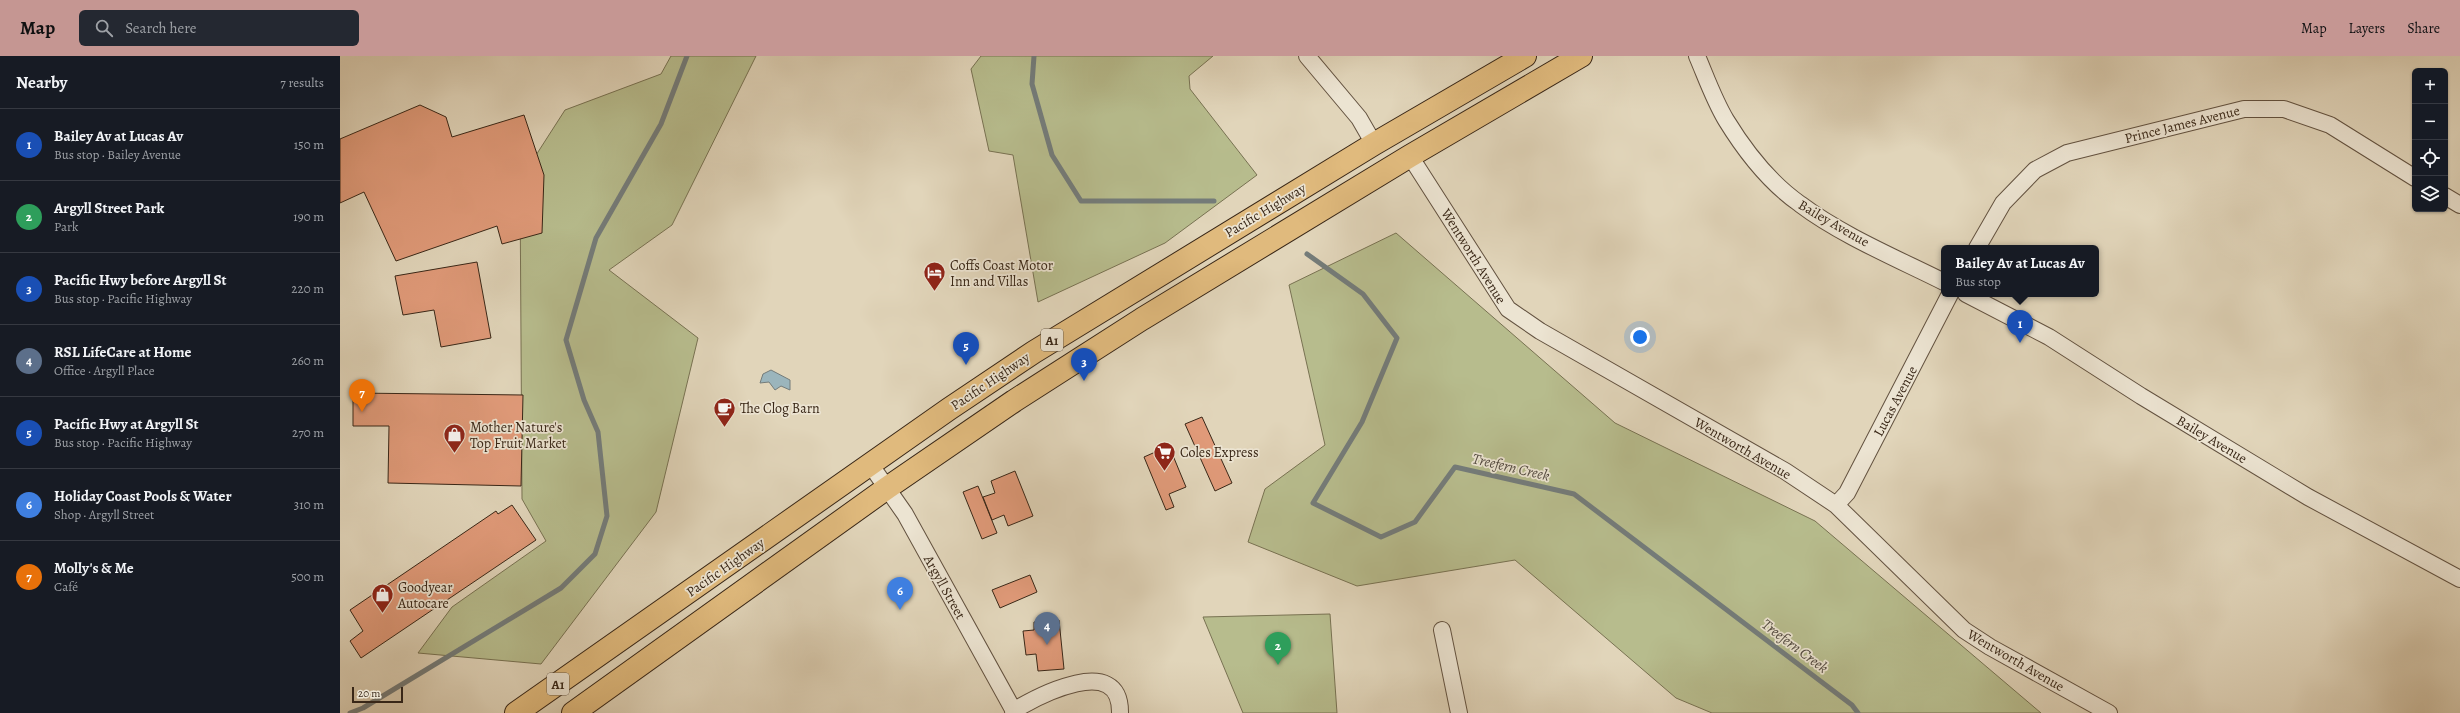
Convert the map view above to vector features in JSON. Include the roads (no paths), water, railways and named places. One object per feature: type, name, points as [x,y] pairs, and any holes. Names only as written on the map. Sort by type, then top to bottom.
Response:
[{"type":"highway","name":"Pacific Highway","points":[[516,713],[870,464],[1034,352],[1374,144],[1525,56]]},
{"type":"highway","name":"Pacific Highway","points":[[573,713],[887,488],[1033,389],[1410,156],[1581,56]]},
{"type":"street","points":[[1307,56],[1359,118],[1374,144]]},
{"type":"street","name":"Bailey Avenue","points":[[1698,56],[1725,119],[1745,148],[1770,178],[1799,204],[1828,222],[1941,280]]},
{"type":"street","name":"Prince James Avenue","points":[[1979,245],[2009,197],[2035,170],[2067,153],[2244,109],[2284,109],[2330,125],[2412,176]]},
{"type":"street","name":"Wentworth Avenue","points":[[1410,156],[1508,309],[1540,331],[1785,471],[1836,505],[1964,630],[1990,647],[2109,713]]},
{"type":"street","points":[[2448,198],[2460,205]]},
{"type":"street","name":"Lucas Avenue","points":[[1836,505],[1846,493],[1948,297]]},
{"type":"street","name":"Bailey Avenue","points":[[1972,297],[2049,337],[2141,396],[2308,497],[2460,579]]},
{"type":"street","name":"Argyll Street","points":[[870,464],[904,514],[1014,712]]},
{"type":"street","points":[[1442,630],[1459,713]]},
{"type":"street","points":[[1014,712],[1037,696],[1074,683],[1085,682],[1101,684],[1116,693],[1120,703],[1120,713]]},
{"type":"water","points":[[771,370],[790,380],[790,390],[781,386],[775,390],[769,382],[760,383],[763,374]]},
{"type":"waterway","points":[[350,713],[363,708],[561,588],[595,554],[607,516],[598,432],[584,400],[566,340],[596,238],[661,124],[687,56]]},
{"type":"waterway","points":[[1034,56],[1032,84],[1052,155],[1081,201],[1214,201]]},
{"type":"waterway","name":"Treefern Creek","points":[[1307,254],[1363,294],[1397,338],[1362,422],[1313,503],[1381,537],[1415,522],[1455,467],[1574,494],[1852,705],[1858,713]]},
{"type":"place","name":"Coffs Coast Motor Inn and Villas","points":[[934,292]]},
{"type":"place","name":"Bailey Av at Lucas Av","points":[[2020,343]]},
{"type":"place","name":"Pacific Hwy at Argyll St","points":[[966,365]]},
{"type":"place","name":"Pacific Hwy before Argyll St","points":[[1084,381]]},
{"type":"place","name":"Molly's & Me","points":[[362,412]]},
{"type":"place","name":"The Clog Barn","points":[[724,428]]},
{"type":"place","name":"Mother Nature's Top Fruit Market","points":[[455,454]]},
{"type":"place","name":"Coles Express","points":[[1165,472]]},
{"type":"place","name":"Holiday Coast Pools & Water","points":[[900,610]]},
{"type":"place","name":"Goodyear Autocare","points":[[382,614]]},
{"type":"place","name":"RSL LifeCare at Home","points":[[1047,645]]},
{"type":"place","name":"Argyll Street Park","points":[[1278,665]]}]
